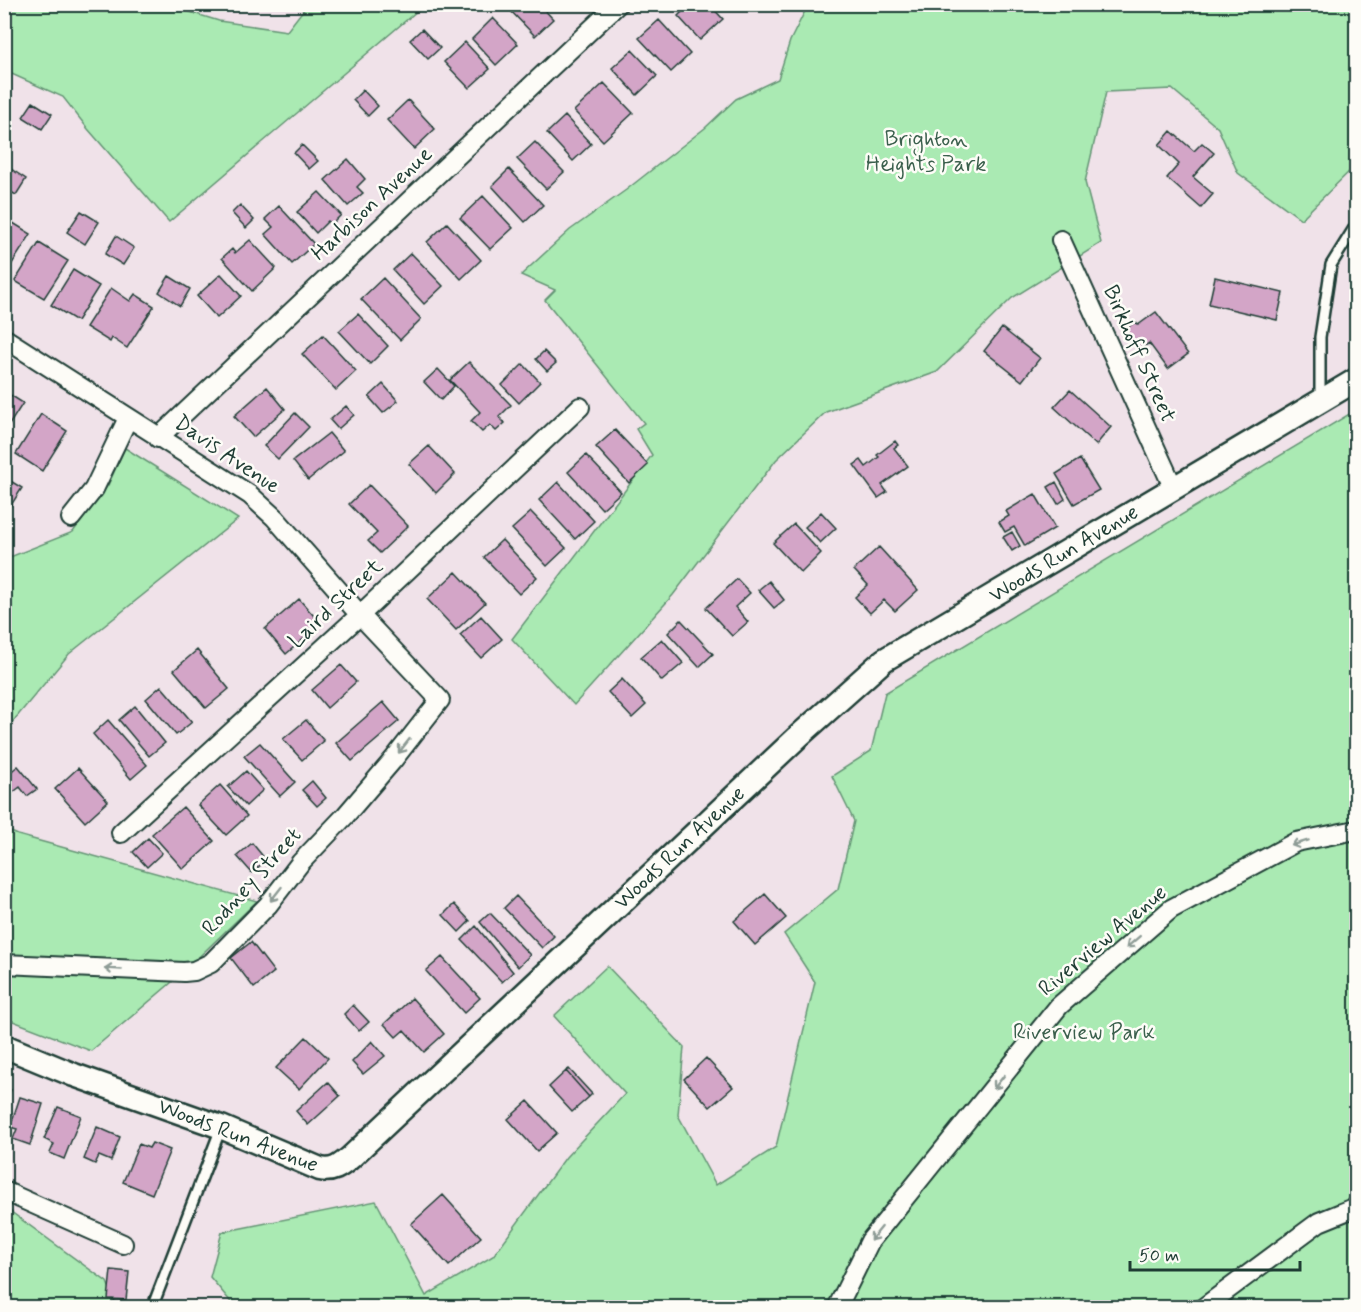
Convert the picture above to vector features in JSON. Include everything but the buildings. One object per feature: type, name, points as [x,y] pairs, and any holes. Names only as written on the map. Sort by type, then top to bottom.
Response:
[{"type":"street","name":"Harbison Avenue","points":[[159,438],[618,4]]},
{"type":"street","name":"Birkhoff Street","points":[[1061,240],[1174,489]]},
{"type":"street","name":"Davis Avenue","points":[[4,339],[258,502],[440,700]]},
{"type":"street","name":"Woods Run Avenue","points":[[4,1046],[74,1075],[221,1127],[320,1169],[335,1169],[868,673],[891,656],[1356,380]]},
{"type":"street","name":"Laird Street","points":[[121,833],[360,615],[580,407]]},
{"type":"street","points":[[70,518],[94,489],[128,418]]},
{"type":"street","name":"Rodney Street","points":[[4,963],[184,972],[194,971],[211,963],[268,905],[301,862],[345,816],[393,760],[440,700]]},
{"type":"street","name":"Riverview Avenue","points":[[837,1308],[870,1241],[1059,1006],[1171,909],[1296,842],[1355,828]]},
{"type":"street","points":[[4,1191],[123,1244]]},
{"type":"street","points":[[1203,1308],[1319,1222],[1356,1207]]},
{"type":"lane","points":[[1320,402],[1320,337],[1331,265],[1356,225]]},
{"type":"lane","points":[[152,1308],[221,1127]]},
{"type":"green space","points":[[5,4],[167,5],[219,21],[287,31],[307,5],[424,5],[169,222],[63,97],[5,71]]},
{"type":"green space","name":"Brighton Heights Park","points":[[808,5],[1356,5],[1356,165],[1301,219],[1238,173],[1218,128],[1172,89],[1106,92],[1085,182],[1101,243],[1012,298],[937,372],[826,412],[776,460],[673,595],[574,705],[512,639],[652,455],[636,429],[644,423],[545,300],[555,290],[521,275],[570,230],[626,190],[705,128],[736,99],[778,79],[790,41]]},
{"type":"green space","name":"Riverview Park","points":[[1356,410],[1356,1307],[236,1308],[210,1277],[222,1232],[376,1201],[426,1296],[493,1256],[566,1157],[625,1094],[554,1016],[607,966],[684,1047],[678,1115],[716,1185],[776,1147],[815,982],[784,934],[838,889],[854,821],[832,776],[871,751],[885,693]]},
{"type":"green space","points":[[125,448],[238,519],[69,654],[5,731],[5,559],[73,532],[108,485]]},
{"type":"green space","points":[[4,829],[18,835],[257,901],[178,977],[91,1051],[5,1018]]},
{"type":"green space","points":[[4,1210],[11,1212],[107,1282],[117,1307],[5,1307]]}]
